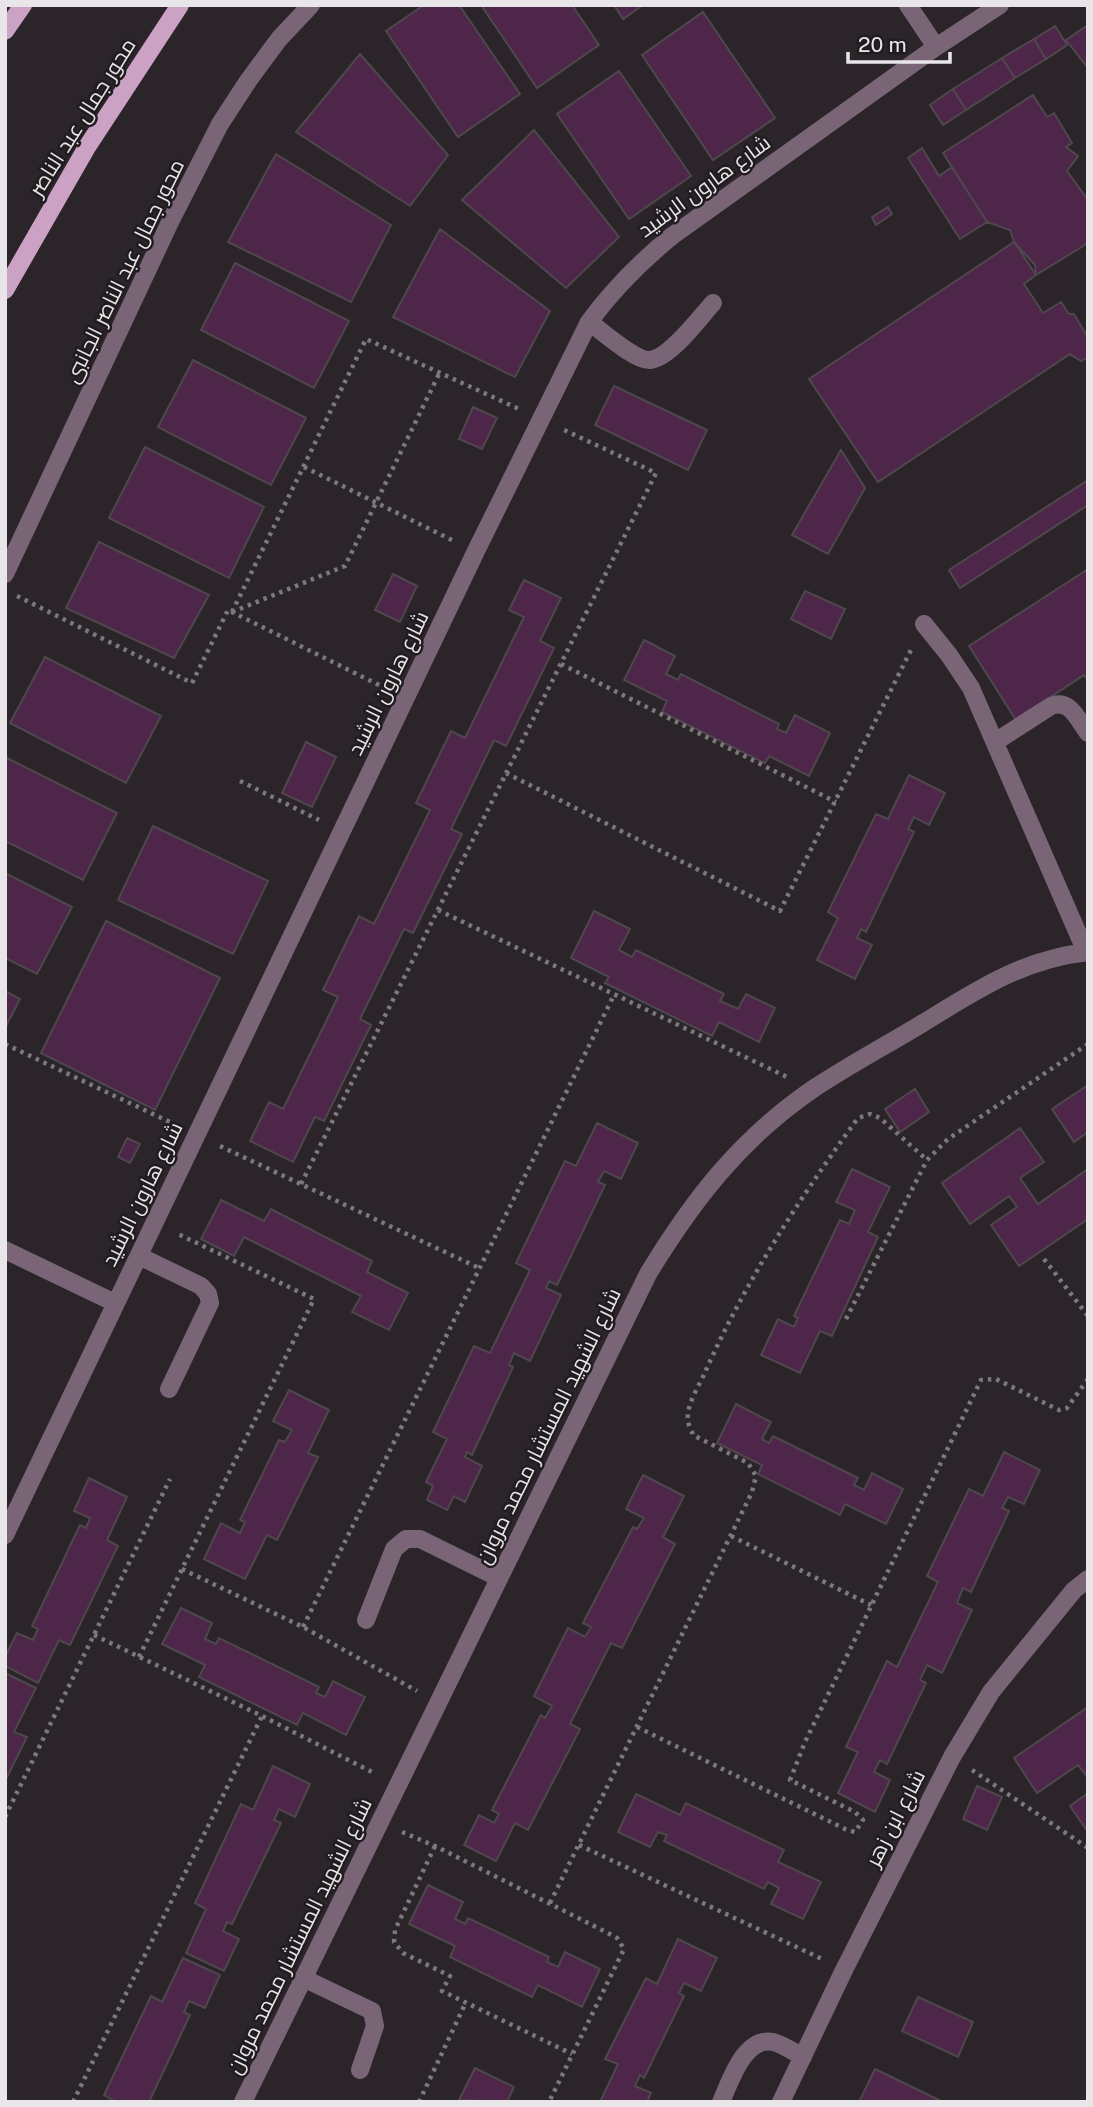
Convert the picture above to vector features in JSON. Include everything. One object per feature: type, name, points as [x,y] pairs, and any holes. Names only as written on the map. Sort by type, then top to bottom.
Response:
[{"type":"main road","points":[[5,32],[23,5]]},
{"type":"main road","name":"محور جمال عبد الناصر","points":[[5,290],[87,147],[180,5]]},
{"type":"street","name":"محور جمال عبد الناصر الجانبى","points":[[5,575],[170,222],[220,124],[279,38],[311,5]]},
{"type":"street","points":[[908,5],[936,47]]},
{"type":"street","name":"شارع هارون الرشيد","points":[[5,1535],[476,551],[589,322],[614,289],[672,236],[936,47],[1000,5]]},
{"type":"street","points":[[589,322],[636,355],[648,360],[661,357],[713,303]]},
{"type":"street","points":[[924,624],[971,688],[1087,952]]},
{"type":"street","points":[[995,742],[1055,704],[1070,707],[1088,733]]},
{"type":"street","name":"شارع الشهيد المستشار محمد مروان","points":[[243,2102],[648,1274],[681,1221],[719,1172],[764,1128],[813,1089],[1006,974],[1060,956],[1087,952]]},
{"type":"street","points":[[5,1250],[115,1303]]},
{"type":"street","points":[[139,1256],[201,1286],[208,1294],[210,1303],[169,1389]]},
{"type":"street","points":[[366,1620],[394,1549],[406,1539],[420,1539],[499,1578]]},
{"type":"street","name":"شارع ابن زهر","points":[[781,2102],[844,1970],[953,1757],[991,1692],[1065,1600],[1088,1579]]},
{"type":"street","points":[[303,1978],[372,2011],[375,2026],[360,2070]]},
{"type":"street","points":[[721,2102],[742,2059],[756,2044],[772,2042],[803,2057]]},
{"type":"path","points":[[232,612],[366,339],[656,473],[301,1184]]},
{"type":"path","points":[[232,612],[345,566],[374,502],[440,372]]},
{"type":"path","points":[[304,467],[476,551]]},
{"type":"path","points":[[5,591],[192,683],[228,610],[405,699]]},
{"type":"path","points":[[506,773],[780,911],[924,624]]},
{"type":"path","points":[[561,664],[836,802]]},
{"type":"path","points":[[240,781],[342,831]]},
{"type":"path","points":[[438,910],[813,1089]]},
{"type":"path","points":[[303,1627],[614,995]]},
{"type":"path","points":[[5,1044],[479,1268]]},
{"type":"path","points":[[846,1319],[927,1160],[948,1139],[1088,1044]]},
{"type":"path","points":[[550,1903],[752,1492],[755,1476],[748,1463],[693,1435],[688,1421],[690,1407],[721,1337],[773,1242],[808,1187],[858,1118],[870,1114],[880,1118],[927,1160]]},
{"type":"path","points":[[138,1657],[314,1299],[155,1222]]},
{"type":"path","points":[[1044,1259],[1088,1316]]},
{"type":"path","points":[[637,1727],[855,1832],[863,1820],[855,1812],[790,1780],[871,1605],[981,1380],[996,1379],[1059,1410],[1067,1408],[1088,1379]]},
{"type":"path","points":[[5,1817],[170,1479]]},
{"type":"path","points":[[731,1536],[871,1605]]},
{"type":"path","points":[[182,1569],[303,1627],[438,1703]]},
{"type":"path","points":[[94,1635],[262,1716],[398,1786]]},
{"type":"path","points":[[72,2102],[262,1716]]},
{"type":"path","points":[[953,1757],[1088,1848]]},
{"type":"path","points":[[380,1822],[550,1903],[617,1938],[624,1949],[550,2102]]},
{"type":"path","points":[[579,1845],[844,1970]]},
{"type":"path","points":[[435,1846],[395,1930],[394,1942],[403,1953],[450,1976],[442,1991],[572,2054]]},
{"type":"path","points":[[419,2102],[466,2003]]},
{"type":"building","points":[[424,5],[459,5],[520,94],[458,137],[386,31]]},
{"type":"building","points":[[481,5],[572,5],[599,45],[537,88]]},
{"type":"building","points":[[614,5],[643,5],[623,19]]},
{"type":"building","points":[[703,12],[775,118],[713,160],[642,55]]},
{"type":"building","points":[[1088,25],[1088,68],[1066,40]]},
{"type":"building","points":[[1055,26],[1067,45],[1046,59],[1034,39]]},
{"type":"building","points":[[1034,39],[1046,59],[1015,78],[1002,58]]},
{"type":"building","points":[[360,54],[448,155],[410,206],[296,132]]},
{"type":"building","points":[[1002,58],[1015,78],[966,110],[953,89]]},
{"type":"building","points":[[619,71],[691,176],[629,219],[557,114]]},
{"type":"building","points":[[953,89],[966,110],[943,125],[930,105]]},
{"type":"building","points":[[1033,95],[1047,117],[1054,113],[1072,143],[1066,147],[1078,156],[1067,171],[1088,200],[1088,243],[1036,275],[1035,265],[1014,242],[1010,230],[987,222],[943,153]]},
{"type":"building","points":[[534,130],[619,237],[566,288],[462,200]]},
{"type":"building","points":[[922,148],[939,176],[952,167],[987,222],[960,239],[908,158]]},
{"type":"building","points":[[276,154],[391,225],[351,302],[228,242]]},
{"type":"building","points":[[888,207],[892,214],[876,225],[872,217]]},
{"type":"building","points":[[440,229],[550,311],[515,377],[393,317]]},
{"type":"building","points":[[1014,242],[1036,275],[1024,284],[1043,313],[1061,302],[1069,314],[1074,314],[1088,338],[1088,357],[1081,361],[1070,354],[878,482],[809,379]]},
{"type":"building","points":[[235,263],[349,321],[314,388],[201,330]]},
{"type":"building","points":[[193,360],[306,418],[271,485],[158,427]]},
{"type":"building","points":[[614,386],[707,430],[688,470],[595,425]]},
{"type":"building","points":[[473,407],[497,418],[482,449],[459,439]]},
{"type":"building","points":[[145,447],[264,507],[229,578],[109,518]]},
{"type":"building","points":[[841,450],[865,488],[828,554],[792,535]]},
{"type":"building","points":[[1088,480],[1088,505],[960,588],[949,570]]},
{"type":"building","points":[[99,542],[209,595],[174,658],[66,608]]},
{"type":"building","points":[[1088,569],[1088,681],[1084,675],[1016,720],[969,646]]},
{"type":"building","points":[[393,574],[417,586],[400,622],[375,610]]},
{"type":"building","points":[[524,580],[561,598],[540,641],[554,648],[506,746],[494,740],[451,829],[462,834],[413,933],[404,929],[360,1019],[371,1025],[324,1121],[315,1117],[293,1162],[250,1141],[269,1102],[283,1109],[338,997],[323,990],[359,916],[374,924],[430,810],[416,803],[451,731],[465,738],[524,617],[509,610]]},
{"type":"building","points":[[805,591],[845,609],[831,639],[791,619]]},
{"type":"building","points":[[644,640],[675,656],[666,674],[678,680],[681,674],[779,724],[777,729],[786,733],[795,715],[830,733],[809,776],[769,756],[765,763],[662,712],[667,701],[624,680]]},
{"type":"building","points":[[45,657],[161,716],[126,783],[10,723]]},
{"type":"building","points":[[306,742],[336,757],[312,807],[282,793]]},
{"type":"building","points":[[5,757],[117,813],[83,880],[5,841]]},
{"type":"building","points":[[909,775],[945,793],[929,825],[914,817],[908,829],[914,832],[866,932],[861,929],[857,938],[872,945],[855,979],[817,960],[838,918],[828,912],[876,814],[888,819]]},
{"type":"building","points":[[153,826],[268,881],[233,954],[118,900]]},
{"type":"building","points":[[5,873],[72,907],[37,974],[5,958]]},
{"type":"building","points":[[594,911],[630,929],[619,950],[632,957],[636,950],[724,994],[720,1001],[738,1009],[746,994],[775,1008],[759,1042],[719,1022],[712,1036],[605,983],[609,977],[571,958]]},
{"type":"building","points":[[106,921],[220,978],[155,1110],[41,1053]]},
{"type":"building","points":[[5,991],[20,999],[5,1028]]},
{"type":"building","points":[[1088,1085],[1088,1132],[1074,1142],[1052,1109]]},
{"type":"building","points":[[915,1089],[929,1112],[900,1132],[885,1109]]},
{"type":"building","points":[[597,1123],[638,1143],[621,1179],[604,1171],[598,1182],[605,1185],[557,1285],[549,1281],[546,1288],[561,1295],[530,1361],[514,1353],[509,1365],[513,1367],[472,1455],[467,1452],[465,1457],[482,1466],[465,1502],[454,1496],[447,1510],[427,1500],[433,1486],[426,1482],[447,1439],[433,1432],[474,1346],[490,1353],[530,1270],[516,1263],[565,1161],[576,1166]]},
{"type":"building","points":[[1020,1128],[1044,1162],[1020,1178],[1038,1204],[1088,1169],[1088,1219],[1019,1266],[991,1225],[1017,1207],[1009,1196],[970,1224],[942,1183]]},
{"type":"building","points":[[127,1138],[140,1144],[130,1163],[118,1157]]},
{"type":"building","points":[[852,1169],[890,1187],[868,1232],[878,1237],[832,1336],[820,1331],[800,1373],[761,1355],[778,1319],[794,1327],[798,1318],[794,1316],[840,1220],[849,1224],[855,1210],[836,1202]]},
{"type":"building","points":[[221,1200],[264,1221],[271,1209],[372,1261],[367,1272],[408,1293],[389,1330],[352,1312],[361,1296],[244,1237],[234,1256],[201,1239]]},
{"type":"building","points":[[289,1390],[329,1410],[308,1453],[318,1457],[277,1540],[267,1535],[245,1579],[204,1559],[221,1523],[240,1533],[245,1522],[240,1520],[279,1440],[285,1442],[292,1430],[273,1421]]},
{"type":"building","points":[[736,1404],[771,1422],[762,1439],[769,1443],[773,1436],[858,1478],[854,1485],[864,1490],[872,1473],[903,1489],[886,1524],[845,1504],[840,1515],[758,1474],[762,1465],[717,1443]]},
{"type":"building","points":[[1004,1452],[1040,1470],[1024,1504],[1008,1497],[1002,1508],[1009,1511],[971,1592],[963,1588],[957,1603],[972,1610],[942,1673],[927,1665],[920,1680],[926,1683],[887,1764],[880,1760],[874,1772],[890,1780],[875,1812],[838,1793],[858,1752],[846,1747],[887,1661],[897,1667],[938,1582],[927,1576],[969,1489],[983,1496]]},
{"type":"building","points":[[643,1475],[684,1496],[663,1537],[675,1544],[622,1648],[611,1643],[570,1724],[580,1729],[528,1830],[515,1823],[496,1861],[464,1845],[479,1815],[494,1823],[499,1814],[492,1810],[541,1715],[545,1718],[552,1706],[534,1696],[568,1628],[585,1637],[591,1627],[583,1623],[633,1527],[637,1529],[644,1518],[626,1509]]},
{"type":"building","points":[[89,1478],[127,1497],[107,1540],[118,1546],[70,1645],[59,1640],[38,1683],[5,1666],[5,1657],[17,1633],[33,1640],[38,1629],[32,1626],[80,1525],[86,1528],[90,1518],[74,1511]]},
{"type":"building","points":[[181,1608],[212,1623],[205,1639],[216,1644],[219,1638],[319,1687],[316,1693],[325,1697],[333,1681],[365,1697],[346,1735],[303,1713],[297,1725],[199,1677],[205,1665],[162,1644]]},
{"type":"building","points":[[5,1673],[36,1688],[14,1732],[27,1737],[5,1781]]},
{"type":"building","points":[[1088,1707],[1088,1778],[1078,1765],[1037,1793],[1014,1758]]},
{"type":"building","points":[[273,1766],[310,1784],[295,1817],[279,1809],[274,1820],[281,1823],[232,1924],[227,1922],[223,1931],[239,1939],[224,1971],[186,1953],[206,1909],[195,1903],[241,1804],[253,1810]]},
{"type":"building","points":[[977,1786],[1002,1797],[987,1830],[963,1819]]},
{"type":"building","points":[[1088,1793],[1088,1832],[1070,1806]]},
{"type":"building","points":[[636,1794],[680,1815],[686,1803],[784,1850],[778,1862],[821,1882],[803,1919],[771,1904],[779,1888],[768,1882],[764,1889],[664,1841],[667,1835],[658,1832],[650,1847],[618,1832]]},
{"type":"building","points":[[428,1885],[463,1902],[455,1919],[465,1924],[468,1918],[549,1957],[547,1962],[558,1967],[565,1952],[600,1969],[582,2007],[538,1985],[532,1997],[450,1957],[455,1946],[409,1924]]},
{"type":"building","points":[[678,1939],[717,1958],[701,1991],[684,1983],[679,1993],[684,1996],[644,2078],[640,2075],[635,2086],[651,2093],[647,2102],[600,2102],[618,2064],[605,2059],[646,1978],[657,1984]]},
{"type":"building","points":[[183,1958],[220,1975],[205,2008],[189,2001],[184,2012],[190,2015],[149,2102],[116,2102],[104,2095],[151,1996],[162,2002]]},
{"type":"building","points":[[918,1997],[973,2022],[958,2057],[902,2031]]},
{"type":"building","points":[[475,2068],[514,2087],[507,2102],[459,2100]]},
{"type":"building","points":[[875,2069],[943,2102],[859,2102]]}]
